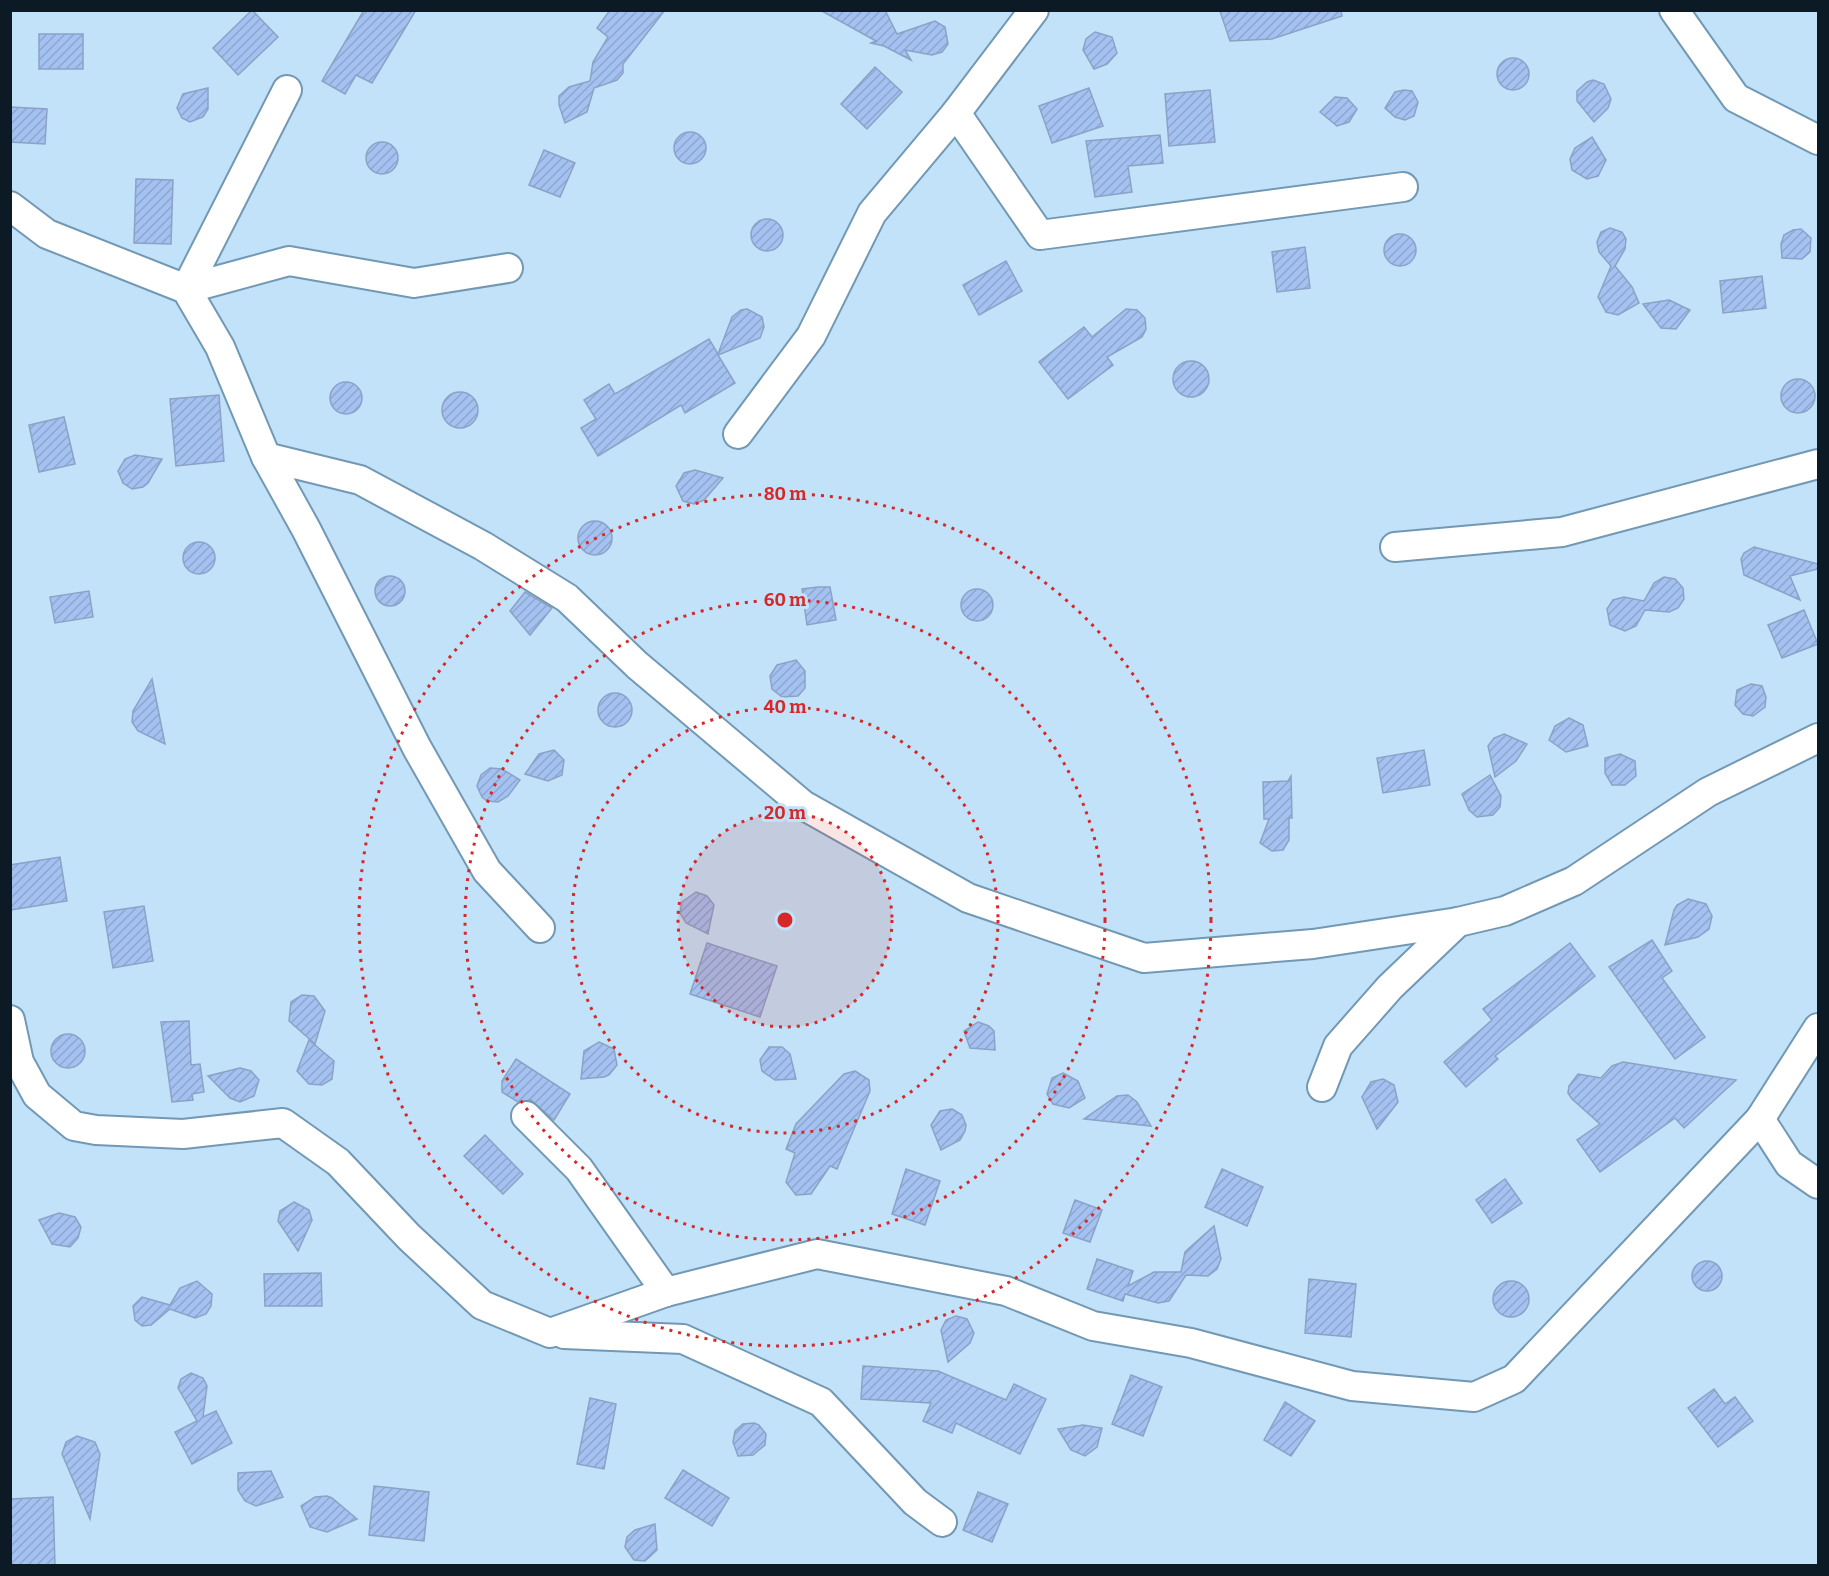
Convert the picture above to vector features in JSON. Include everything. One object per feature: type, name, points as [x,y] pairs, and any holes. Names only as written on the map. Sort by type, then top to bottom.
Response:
[{"type":"street","points":[[738,434],[811,336],[872,213],[956,113],[1034,10]]},
{"type":"street","points":[[1674,10],[1736,98],[1818,140]]},
{"type":"street","points":[[186,289],[287,90]]},
{"type":"street","points":[[956,113],[1040,235],[1403,187]]},
{"type":"street","points":[[10,206],[47,234],[186,289],[289,261],[414,283],[508,268]]},
{"type":"street","points":[[186,289],[220,347],[266,457],[306,529],[417,748],[487,871],[540,928]]},
{"type":"street","points":[[266,457],[360,480],[483,546],[567,597],[637,665],[803,805],[968,898],[1144,958],[1313,944],[1458,922],[1504,911],[1574,881],[1708,792],[1818,738]]},
{"type":"street","points":[[1395,547],[1562,532],[1818,464]]},
{"type":"street","points":[[1322,1087],[1338,1046],[1390,987],[1458,922]]},
{"type":"street","points":[[10,1020],[19,1062],[37,1095],[74,1126],[96,1130],[183,1134],[283,1123],[338,1162],[409,1237],[482,1305],[550,1334],[682,1339],[821,1402],[915,1502],[942,1522]]},
{"type":"street","points":[[550,1334],[666,1292],[817,1254],[1006,1291],[1093,1326],[1191,1343],[1352,1386],[1474,1397],[1514,1379],[1760,1119],[1818,1028]]},
{"type":"street","points":[[526,1116],[579,1169],[666,1292]]},
{"type":"street","points":[[1760,1119],[1789,1164],[1818,1184]]},
{"type":"building","points":[[252,10],[278,37],[238,75],[213,48]]},
{"type":"building","points":[[364,10],[416,10],[372,83],[356,75],[345,94],[322,81]]},
{"type":"building","points":[[610,10],[665,10],[623,64],[623,73],[617,80],[594,88],[587,112],[565,123],[559,105],[559,96],[569,87],[590,81],[593,62],[608,37],[597,28]]},
{"type":"building","points":[[820,10],[885,10],[897,34],[935,21],[945,27],[948,44],[942,52],[932,55],[905,50],[911,60],[884,46],[871,43],[876,41]]},
{"type":"building","points":[[1220,11],[1341,11],[1342,16],[1272,39],[1230,41]]},
{"type":"building","points":[[1095,32],[1112,37],[1117,53],[1107,64],[1094,69],[1083,50],[1086,39]]},
{"type":"building","points":[[39,34],[83,34],[83,69],[39,69]]},
{"type":"building","points":[[1513,58],[1524,63],[1529,74],[1524,85],[1513,90],[1502,85],[1497,74],[1502,63]]},
{"type":"building","points":[[875,67],[902,92],[867,129],[841,104]]},
{"type":"building","points":[[1593,80],[1604,84],[1611,99],[1608,108],[1594,122],[1577,101],[1577,91]]},
{"type":"building","points":[[208,88],[208,109],[203,117],[190,122],[182,118],[177,108],[183,94]]},
{"type":"building","points":[[1089,88],[1103,126],[1052,143],[1039,106]]},
{"type":"building","points":[[1210,90],[1215,142],[1169,146],[1165,94]]},
{"type":"building","points":[[1412,91],[1418,102],[1414,116],[1405,120],[1395,117],[1385,108],[1395,92]]},
{"type":"building","points":[[1335,97],[1347,98],[1357,109],[1349,122],[1337,126],[1320,112]]},
{"type":"building","points":[[10,107],[47,109],[45,144],[10,142]]},
{"type":"building","points":[[690,132],[702,136],[706,148],[702,160],[690,164],[678,160],[674,148],[678,136]]},
{"type":"building","points":[[1160,135],[1163,163],[1128,166],[1132,192],[1095,197],[1086,141]]},
{"type":"building","points":[[1592,137],[1606,160],[1598,176],[1587,179],[1572,170],[1570,159],[1575,148]]},
{"type":"building","points":[[382,142],[393,147],[398,158],[393,169],[382,174],[371,169],[366,158],[371,147]]},
{"type":"building","points":[[544,150],[575,163],[560,197],[529,185]]},
{"type":"building","points":[[136,179],[173,180],[171,244],[134,243]]},
{"type":"building","points":[[767,219],[779,223],[783,235],[779,247],[767,251],[755,247],[751,235],[755,223]]},
{"type":"building","points":[[1610,228],[1622,232],[1626,239],[1625,249],[1615,266],[1632,287],[1639,303],[1618,315],[1606,312],[1598,297],[1611,266],[1599,252],[1597,242],[1601,232]]},
{"type":"building","points":[[1801,229],[1811,238],[1810,252],[1802,259],[1782,258],[1781,244],[1784,235]]},
{"type":"building","points":[[1400,234],[1411,239],[1416,250],[1411,261],[1400,266],[1389,261],[1384,250],[1389,239]]},
{"type":"building","points":[[1305,247],[1310,288],[1277,292],[1272,252]]},
{"type":"building","points":[[1006,261],[1022,291],[979,315],[963,285]]},
{"type":"building","points":[[1762,276],[1766,308],[1723,313],[1720,281]]},
{"type":"building","points":[[1669,300],[1690,310],[1676,329],[1661,328],[1643,304]]},
{"type":"building","points":[[747,309],[762,317],[764,327],[760,338],[718,355],[735,383],[685,413],[681,405],[598,456],[581,428],[596,419],[584,400],[609,384],[615,394],[709,339],[718,354],[732,317],[741,310]]},
{"type":"building","points":[[1126,309],[1137,310],[1145,318],[1146,329],[1142,337],[1107,357],[1113,365],[1068,399],[1039,362],[1084,327],[1092,337]]},
{"type":"building","points":[[1191,361],[1204,366],[1209,379],[1204,392],[1191,397],[1178,392],[1173,379],[1178,366]]},
{"type":"building","points":[[1798,379],[1810,384],[1815,396],[1810,408],[1798,413],[1786,408],[1781,396],[1786,384]]},
{"type":"building","points":[[346,382],[357,387],[362,398],[357,409],[346,414],[335,409],[330,398],[335,387]]},
{"type":"building","points":[[460,392],[473,397],[478,410],[473,423],[460,428],[447,423],[442,410],[447,397]]},
{"type":"building","points":[[219,395],[224,461],[176,466],[170,399]]},
{"type":"building","points":[[64,417],[75,464],[39,472],[29,425]]},
{"type":"building","points":[[135,455],[162,459],[148,483],[143,487],[132,489],[123,483],[118,471],[125,459]]},
{"type":"building","points":[[695,470],[723,478],[704,500],[694,504],[683,501],[676,486],[684,473]]},
{"type":"building","points":[[595,521],[607,526],[612,538],[607,550],[595,555],[583,550],[578,538],[583,526]]},
{"type":"building","points":[[199,542],[211,546],[215,558],[211,570],[199,574],[187,570],[183,558],[187,546]]},
{"type":"building","points":[[1754,547],[1818,564],[1818,569],[1790,576],[1800,600],[1744,575],[1741,559],[1744,553]]},
{"type":"building","points":[[390,576],[396,577],[404,585],[404,597],[396,605],[390,606],[384,605],[376,597],[375,591],[376,585],[384,577]]},
{"type":"building","points":[[1664,577],[1675,579],[1683,588],[1684,599],[1678,608],[1669,612],[1645,610],[1636,626],[1625,631],[1610,625],[1607,609],[1613,600],[1624,597],[1644,601],[1654,583]]},
{"type":"building","points":[[830,587],[836,620],[807,625],[802,589]]},
{"type":"building","points":[[977,589],[989,593],[993,605],[989,617],[977,621],[965,617],[961,605],[965,593]]},
{"type":"building","points":[[89,591],[93,617],[55,623],[50,597]]},
{"type":"building","points":[[525,592],[552,608],[530,635],[510,611]]},
{"type":"building","points":[[1804,610],[1818,644],[1782,658],[1768,625]]},
{"type":"building","points":[[796,660],[805,671],[805,688],[798,696],[782,697],[772,689],[770,676],[777,665]]},
{"type":"building","points":[[152,679],[165,744],[138,731],[132,722],[133,711]]},
{"type":"building","points":[[1751,684],[1762,686],[1766,697],[1765,707],[1753,716],[1743,714],[1735,705],[1737,690]]},
{"type":"building","points":[[615,693],[627,698],[632,710],[627,722],[615,727],[603,722],[598,710],[603,698]]},
{"type":"building","points":[[1569,718],[1583,725],[1588,746],[1566,752],[1549,740],[1555,726]]},
{"type":"building","points":[[1504,734],[1527,744],[1516,761],[1495,777],[1488,746],[1494,738]]},
{"type":"building","points":[[554,750],[564,760],[562,775],[548,781],[525,774],[539,754]]},
{"type":"building","points":[[1424,750],[1430,785],[1383,793],[1377,758]]},
{"type":"building","points":[[1620,754],[1635,761],[1636,776],[1625,785],[1612,785],[1605,773],[1605,758]]},
{"type":"building","points":[[490,768],[502,769],[520,780],[508,796],[498,802],[487,801],[482,797],[477,786],[481,775]]},
{"type":"building","points":[[1490,775],[1501,796],[1500,807],[1493,815],[1477,817],[1469,810],[1462,794]]},
{"type":"building","points":[[1291,776],[1292,818],[1289,818],[1289,840],[1283,850],[1272,851],[1260,843],[1269,819],[1264,819],[1263,782],[1288,781]]},
{"type":"building","points":[[60,857],[67,901],[10,910],[10,865]]},
{"type":"building","points":[[696,892],[707,896],[714,905],[708,934],[686,923],[680,913],[682,902]]},
{"type":"building","points":[[1688,899],[1706,904],[1712,916],[1709,929],[1698,937],[1665,945],[1674,910],[1677,905]]},
{"type":"building","points":[[144,906],[153,961],[113,968],[104,912]]},
{"type":"building","points":[[1652,940],[1672,971],[1662,978],[1705,1037],[1675,1059],[1609,967]]},
{"type":"building","points":[[707,943],[777,966],[760,1017],[690,994]]},
{"type":"building","points":[[1570,943],[1595,976],[1495,1056],[1498,1059],[1466,1087],[1444,1062],[1492,1020],[1483,1009]]},
{"type":"building","points":[[302,995],[314,996],[325,1011],[315,1044],[289,1021],[291,1002]]},
{"type":"building","points":[[189,1021],[191,1065],[200,1064],[204,1092],[192,1094],[193,1100],[172,1102],[161,1022]]},
{"type":"building","points":[[978,1022],[989,1026],[994,1031],[995,1050],[970,1048],[964,1031]]},
{"type":"building","points":[[68,1034],[80,1039],[85,1051],[80,1063],[68,1068],[56,1063],[51,1051],[56,1039]]},
{"type":"building","points":[[309,1040],[334,1061],[332,1079],[322,1085],[309,1084],[297,1071]]},
{"type":"building","points":[[599,1042],[614,1049],[617,1065],[609,1075],[604,1077],[581,1079],[584,1051]]},
{"type":"building","points":[[769,1047],[782,1047],[790,1054],[796,1079],[775,1080],[762,1071],[760,1060]]},
{"type":"building","points":[[516,1059],[570,1094],[554,1120],[531,1100],[518,1102],[502,1092],[502,1081]]},
{"type":"building","points":[[1623,1062],[1736,1080],[1684,1128],[1675,1118],[1600,1172],[1577,1140],[1600,1124],[1572,1099],[1568,1093],[1569,1086],[1578,1074],[1601,1078],[1612,1066]]},
{"type":"building","points":[[240,1068],[251,1071],[259,1080],[254,1096],[240,1102],[230,1098],[208,1076]]},
{"type":"building","points":[[855,1071],[869,1080],[870,1091],[837,1169],[830,1166],[811,1194],[796,1195],[786,1182],[795,1153],[786,1149],[796,1124],[844,1074]]},
{"type":"building","points":[[1063,1073],[1078,1081],[1085,1098],[1069,1108],[1053,1104],[1047,1094],[1052,1078]]},
{"type":"building","points":[[1383,1079],[1394,1085],[1398,1102],[1377,1129],[1362,1097],[1371,1082]]},
{"type":"building","points":[[1128,1095],[1137,1102],[1151,1126],[1084,1119],[1117,1096]]},
{"type":"building","points":[[952,1109],[962,1115],[966,1125],[965,1131],[960,1140],[941,1150],[931,1125],[940,1111]]},
{"type":"building","points":[[485,1135],[523,1174],[503,1194],[464,1156]]},
{"type":"building","points":[[906,1169],[940,1181],[925,1225],[892,1214]]},
{"type":"building","points":[[1222,1169],[1263,1187],[1247,1226],[1205,1207]]},
{"type":"building","points":[[1505,1179],[1522,1203],[1492,1223],[1476,1200]]},
{"type":"building","points":[[1075,1200],[1102,1210],[1090,1242],[1063,1233]]},
{"type":"building","points":[[294,1202],[309,1210],[312,1220],[298,1251],[278,1221],[280,1211]]},
{"type":"building","points":[[59,1213],[75,1217],[81,1227],[78,1238],[70,1247],[52,1244],[39,1220]]},
{"type":"building","points":[[1214,1226],[1221,1259],[1217,1269],[1208,1276],[1186,1275],[1169,1301],[1158,1303],[1125,1294],[1123,1301],[1087,1289],[1097,1259],[1133,1271],[1128,1286],[1154,1272],[1181,1272],[1185,1252]]},
{"type":"building","points":[[1707,1261],[1718,1265],[1722,1276],[1718,1287],[1707,1291],[1696,1287],[1692,1276],[1696,1265]]},
{"type":"building","points":[[321,1273],[322,1306],[265,1306],[264,1274]]},
{"type":"building","points":[[1309,1279],[1356,1284],[1351,1337],[1305,1333]]},
{"type":"building","points":[[197,1281],[212,1294],[211,1306],[206,1314],[195,1318],[170,1309],[151,1325],[142,1326],[135,1320],[133,1306],[142,1297],[170,1305],[180,1288]]},
{"type":"building","points":[[1511,1281],[1524,1286],[1529,1299],[1524,1312],[1511,1317],[1498,1312],[1493,1299],[1498,1286]]},
{"type":"building","points":[[956,1316],[967,1319],[974,1333],[970,1343],[948,1362],[941,1330],[946,1320]]},
{"type":"building","points":[[863,1366],[938,1371],[1006,1400],[1014,1384],[1046,1399],[1020,1454],[956,1423],[952,1433],[923,1421],[931,1403],[861,1399]]},
{"type":"building","points":[[191,1373],[203,1378],[207,1386],[203,1417],[216,1411],[232,1443],[192,1464],[175,1432],[197,1421],[178,1388],[181,1379]]},
{"type":"building","points":[[1131,1375],[1162,1387],[1143,1436],[1112,1424]]},
{"type":"building","points":[[1714,1389],[1725,1404],[1735,1397],[1753,1421],[1718,1447],[1688,1408]]},
{"type":"building","points":[[590,1398],[616,1404],[604,1469],[577,1464]]},
{"type":"building","points":[[1285,1402],[1315,1421],[1291,1456],[1264,1440]]},
{"type":"building","points":[[743,1424],[759,1425],[766,1434],[765,1445],[753,1455],[738,1456],[733,1442],[735,1431]]},
{"type":"building","points":[[1083,1425],[1102,1428],[1097,1447],[1085,1456],[1071,1450],[1058,1429]]},
{"type":"building","points":[[77,1436],[95,1442],[100,1454],[90,1519],[62,1454],[66,1442]]},
{"type":"building","points":[[683,1470],[729,1498],[712,1526],[665,1498]]},
{"type":"building","points":[[271,1471],[283,1497],[256,1506],[245,1501],[238,1490],[238,1473]]},
{"type":"building","points":[[374,1486],[429,1492],[424,1541],[369,1535]]},
{"type":"building","points":[[978,1492],[1008,1504],[992,1542],[963,1530]]},
{"type":"building","points":[[327,1496],[357,1519],[327,1532],[310,1527],[301,1506],[315,1497]]},
{"type":"building","points":[[53,1497],[55,1566],[10,1566],[10,1499]]},
{"type":"building","points":[[655,1524],[657,1550],[645,1561],[634,1560],[625,1547],[627,1537],[635,1530]]}]
